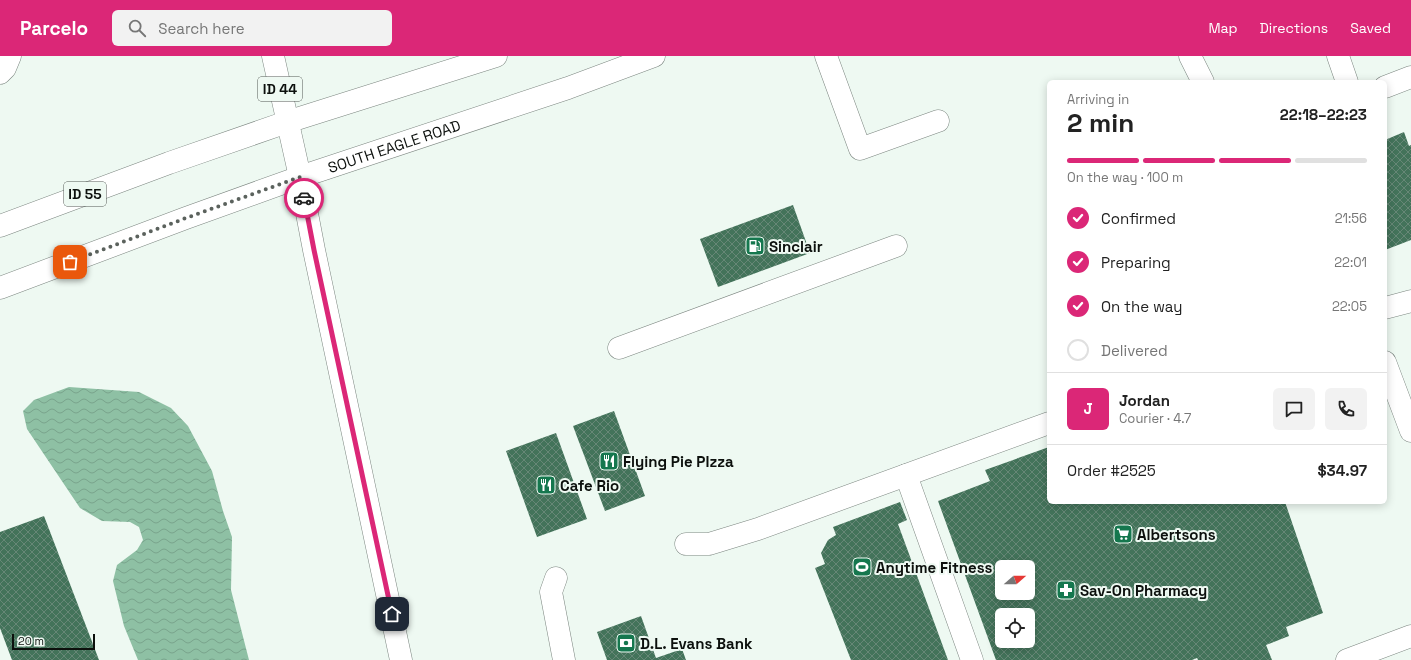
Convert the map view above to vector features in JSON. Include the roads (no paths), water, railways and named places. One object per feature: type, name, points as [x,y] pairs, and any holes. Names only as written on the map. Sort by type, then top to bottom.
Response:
[{"type":"main road","points":[[0,73],[5,68],[10,56]]},
{"type":"main road","name":"ID 44","points":[[273,56],[300,177],[315,258],[401,660]]},
{"type":"main road","points":[[287,122],[496,56]]},
{"type":"main road","name":"SOUTH EAGLE ROAD","points":[[0,288],[300,177],[568,88],[654,56]]},
{"type":"main road","points":[[826,56],[860,149],[938,121]]},
{"type":"main road","points":[[1190,56],[1202,80]]},
{"type":"main road","points":[[1338,56],[1346,80]]},
{"type":"main road","points":[[1387,86],[1411,77]]},
{"type":"main road","name":"ID 55","points":[[0,226],[169,163],[287,122]]},
{"type":"main road","points":[[619,348],[896,246]]},
{"type":"main road","points":[[1387,307],[1411,301]]},
{"type":"main road","points":[[1387,367],[1411,431]]},
{"type":"main road","points":[[686,544],[709,544],[758,529],[1047,424]]},
{"type":"main road","points":[[906,475],[972,660]]},
{"type":"main road","points":[[556,578],[551,592],[564,660]]},
{"type":"main road","points":[[1347,660],[1411,636]]},
{"type":"water","points":[[69,387],[139,392],[171,408],[188,426],[212,471],[232,537],[231,590],[249,660],[138,660],[124,626],[113,581],[117,565],[137,550],[143,540],[139,527],[130,522],[102,521],[80,508],[27,429],[23,411],[34,400]]},
{"type":"place","name":"Sinclair","points":[[755,246]]},
{"type":"place","name":"Flying Pie PIzza","points":[[609,461]]},
{"type":"place","name":"Cafe Rio","points":[[546,485]]},
{"type":"place","name":"Albertsons","points":[[1123,534]]},
{"type":"place","name":"Anytime Fitness","points":[[862,567]]},
{"type":"place","name":"Sav-On Pharmacy","points":[[1066,590]]},
{"type":"place","name":"D.L. Evans Bank","points":[[626,643]]}]
